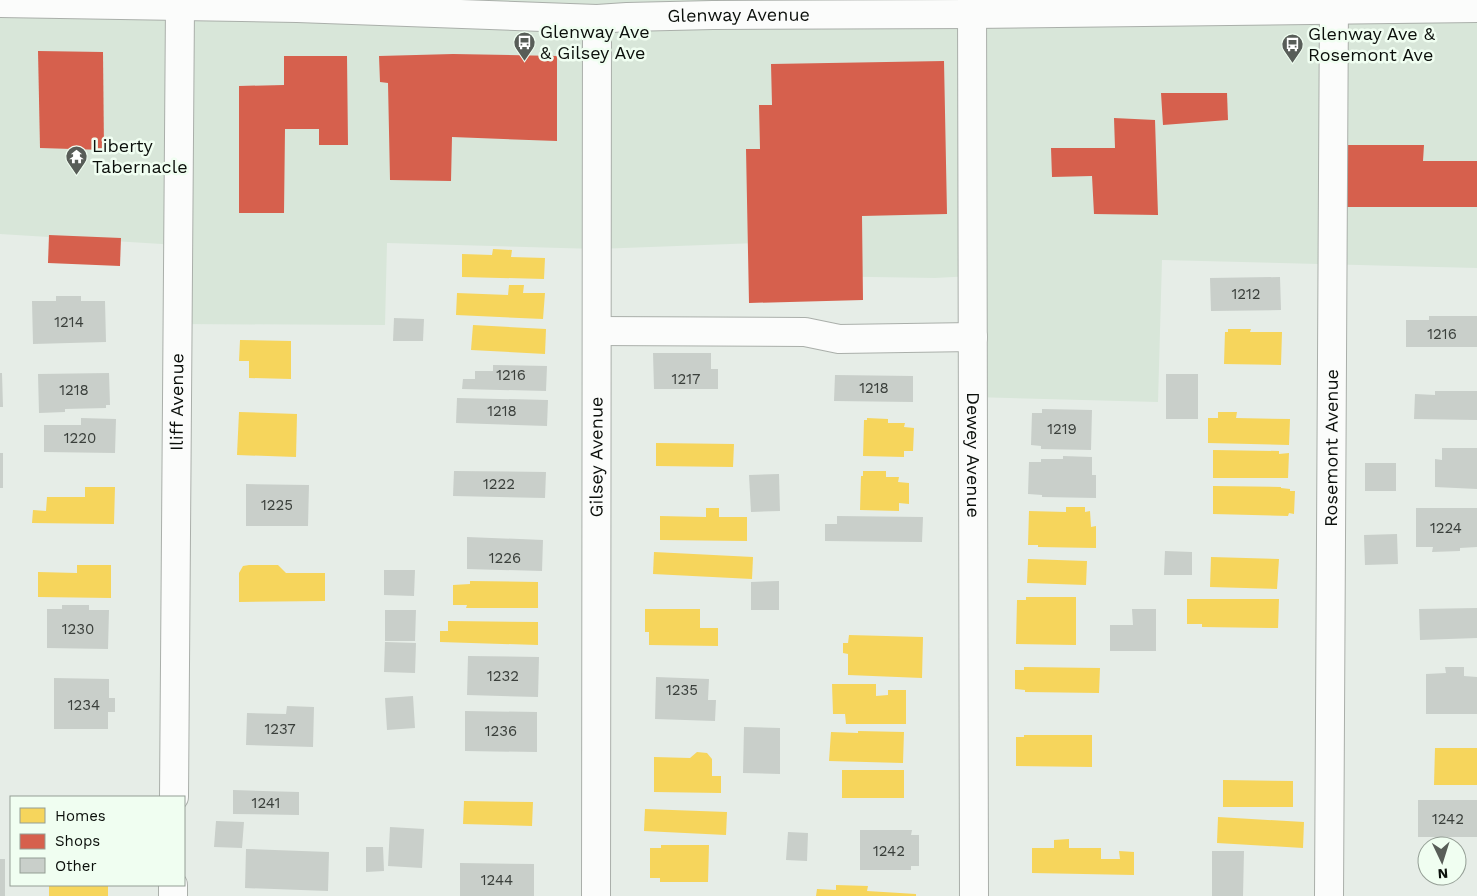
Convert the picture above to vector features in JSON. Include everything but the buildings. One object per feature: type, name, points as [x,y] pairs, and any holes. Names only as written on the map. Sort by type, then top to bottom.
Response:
[{"type":"street","name":"Glenway Avenue","points":[[0,3],[180,6],[229,3],[297,4],[597,19],[713,8],[1334,5],[1477,8]]},
{"type":"street","name":"Rosemont Avenue","points":[[1329,896],[1334,5]]},
{"type":"street","name":"Iliff Avenue","points":[[174,796],[180,6]]},
{"type":"street","name":"Dewey Avenue","points":[[972,7],[974,896]]},
{"type":"street","name":"Gilsey Avenue","points":[[596,896],[597,19]]},
{"type":"street","points":[[597,331],[805,332],[839,339],[973,337]]},
{"type":"shaded area","points":[[0,0],[1334,0],[1477,8],[1477,268],[1162,260],[1158,402],[973,397],[972,276],[935,278],[809,276],[807,241],[597,249],[387,243],[385,325],[178,324],[178,245],[0,234]]},
{"type":"place","name":"Glenway Ave & Gilsey Ave","points":[[524,61]]},
{"type":"place","name":"Glenway Ave & Rosemont Ave","points":[[1292,63]]},
{"type":"place","name":"Liberty Tabernacle","points":[[76,175]]}]
